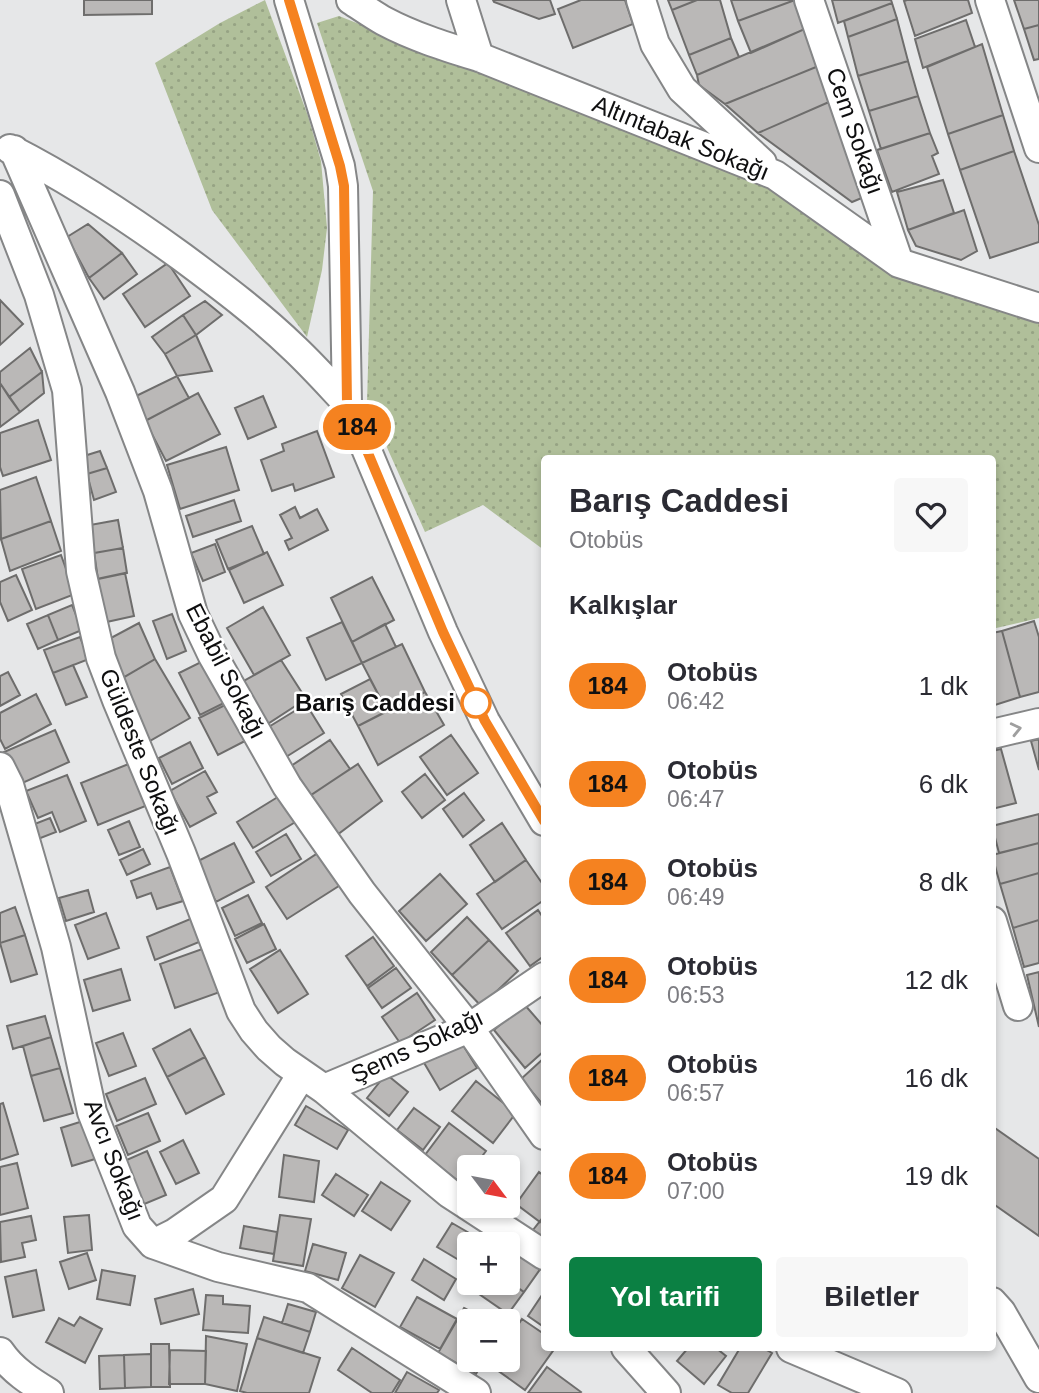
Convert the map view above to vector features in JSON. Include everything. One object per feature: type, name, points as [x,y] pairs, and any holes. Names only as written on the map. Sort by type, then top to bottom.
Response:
[{"type":"street","points":[[289,0],[344,186],[347,403]]},
{"type":"street","name":"Altıntabak Sokağı","points":[[351,0],[396,27],[479,57],[775,175],[899,263],[1039,308]]},
{"type":"street","points":[[461,0],[479,57]]},
{"type":"street","points":[[641,0],[655,44],[682,89],[775,175]]},
{"type":"street","name":"Cem Sokağı","points":[[809,0],[899,263]]},
{"type":"street","points":[[990,0],[1039,148]]},
{"type":"street","points":[[7,147],[72,182],[149,233],[229,292],[295,348],[347,403],[443,632],[485,721],[541,816]]},
{"type":"street","name":"Ebabil Sokağı","points":[[7,147],[120,392],[158,491],[193,614],[212,654],[287,786],[362,893],[469,1028],[541,1131]]},
{"type":"street","name":"Güldeste Sokağı","points":[[0,195],[39,295],[67,390],[81,571],[101,657],[181,853],[241,1011],[269,1048],[457,1198]]},
{"type":"street","points":[[996,733],[1039,723]]},
{"type":"street","name":"Avcı Sokağı","points":[[0,767],[9,785],[56,947],[92,1112],[136,1226],[153,1244],[218,1267],[308,1288],[476,1393]]},
{"type":"street","points":[[996,934],[1018,1006]]},
{"type":"street","name":"Şems Sokağı","points":[[313,1082],[469,1028],[541,979]]},
{"type":"street","points":[[153,1244],[175,1233],[223,1199],[313,1082]]},
{"type":"street","name":"Güldeste Sokağı","points":[[487,1218],[541,1253]]},
{"type":"street","points":[[996,1306],[1039,1378]]},
{"type":"street","points":[[629,1351],[666,1393]]},
{"type":"street","points":[[797,1351],[897,1393]]},
{"type":"street","points":[[0,1352],[5,1360],[49,1393]]},
{"type":"green space","points":[[265,0],[308,116],[321,161],[327,228],[322,270],[307,337],[212,210],[155,63],[220,23]]},
{"type":"green space","points":[[339,16],[770,187],[902,278],[1039,324],[1039,618],[996,628],[996,455],[541,455],[541,548],[483,505],[425,532],[367,403],[373,191],[317,23]]},
{"type":"building","points":[[84,0],[152,0],[152,14],[84,15]]},
{"type":"building","points":[[493,0],[550,0],[555,14],[539,19]]},
{"type":"building","points":[[581,0],[625,0],[633,24],[573,48],[558,9]]},
{"type":"building","points":[[668,0],[697,0],[672,10]]},
{"type":"building","points":[[697,0],[720,0],[731,38],[689,55],[672,10]]},
{"type":"building","points":[[731,0],[795,0],[738,21]]},
{"type":"building","points":[[795,0],[807,28],[751,53],[738,21]]},
{"type":"building","points":[[832,0],[891,0],[892,3],[838,23]]},
{"type":"building","points":[[968,0],[972,13],[915,36],[904,1]]},
{"type":"building","points":[[1014,0],[1039,0],[1039,25],[1024,29]]},
{"type":"building","points":[[892,3],[897,19],[848,37],[844,21]]},
{"type":"building","points":[[897,19],[908,61],[858,76],[848,37]]},
{"type":"building","points":[[966,20],[975,47],[923,68],[915,39]]},
{"type":"building","points":[[1039,25],[1039,59],[1034,60],[1024,29]]},
{"type":"building","points":[[807,28],[821,65],[725,104],[699,85],[697,75]]},
{"type":"building","points":[[731,38],[739,57],[697,75],[689,55]]},
{"type":"building","points":[[982,44],[1003,115],[948,134],[927,67]]},
{"type":"building","points":[[908,61],[918,96],[869,111],[858,76]]},
{"type":"building","points":[[821,65],[829,102],[758,133],[725,104]]},
{"type":"building","points":[[918,96],[930,133],[881,149],[869,111]]},
{"type":"building","points":[[829,102],[869,195],[852,202],[758,133]]},
{"type":"building","points":[[1003,115],[1014,151],[960,170],[948,134]]},
{"type":"building","points":[[930,133],[938,153],[932,156],[939,174],[892,192],[877,150]]},
{"type":"building","points":[[1014,151],[1039,225],[1039,242],[990,258],[960,170]]},
{"type":"building","points":[[943,180],[954,213],[908,230],[897,192]]},
{"type":"building","points":[[964,210],[977,251],[961,260],[916,246],[908,230]]},
{"type":"building","points":[[88,224],[122,253],[89,278],[67,237]]},
{"type":"building","points":[[122,253],[137,274],[104,299],[89,278]]},
{"type":"building","points":[[168,263],[190,296],[145,327],[123,294]]},
{"type":"building","points":[[0,300],[23,324],[0,345]]},
{"type":"building","points":[[205,301],[222,315],[196,335],[183,315]]},
{"type":"building","points":[[183,315],[196,335],[165,354],[152,337]]},
{"type":"building","points":[[196,335],[212,371],[177,376],[165,354]]},
{"type":"building","points":[[30,348],[42,372],[9,397],[0,383],[0,372]]},
{"type":"building","points":[[42,372],[44,393],[20,412],[9,397]]},
{"type":"building","points":[[177,376],[189,398],[145,421],[134,397]]},
{"type":"building","points":[[0,383],[20,412],[0,427]]},
{"type":"building","points":[[198,393],[220,434],[166,461],[145,421]]},
{"type":"building","points":[[263,396],[276,427],[248,439],[235,408]]},
{"type":"building","points":[[38,420],[51,460],[3,476],[0,467],[0,433]]},
{"type":"building","points":[[317,431],[334,477],[295,491],[293,484],[272,491],[261,460],[284,451],[282,444]]},
{"type":"building","points":[[226,447],[239,490],[180,509],[167,465]]},
{"type":"building","points":[[100,451],[107,468],[87,474],[84,456]]},
{"type":"building","points":[[107,468],[116,492],[94,500],[87,474]]},
{"type":"building","points":[[36,477],[51,521],[1,539],[0,490]]},
{"type":"building","points":[[234,500],[241,521],[193,537],[186,516]]},
{"type":"building","points":[[295,507],[300,518],[317,509],[328,530],[289,550],[285,541],[292,538],[280,515]]},
{"type":"building","points":[[118,520],[123,548],[94,553],[90,525]]},
{"type":"building","points":[[51,521],[61,551],[10,571],[1,539]]},
{"type":"building","points":[[252,526],[264,554],[228,569],[216,540]]},
{"type":"building","points":[[215,544],[225,572],[203,581],[191,553]]},
{"type":"building","points":[[123,548],[127,573],[98,579],[94,553]]},
{"type":"building","points":[[267,552],[283,585],[244,603],[229,570]]},
{"type":"building","points":[[61,555],[75,594],[36,609],[22,569]]},
{"type":"building","points":[[125,573],[134,616],[102,623],[92,580]]},
{"type":"building","points":[[16,575],[32,610],[8,621],[0,602],[0,582]]},
{"type":"building","points":[[372,577],[394,620],[352,642],[331,598]]},
{"type":"building","points":[[72,605],[82,630],[58,640],[48,615]]},
{"type":"building","points":[[263,607],[290,655],[254,675],[227,628]]},
{"type":"building","points":[[172,614],[186,651],[167,659],[153,621]]},
{"type":"building","points":[[48,615],[58,640],[38,649],[27,624]]},
{"type":"building","points":[[1034,621],[1039,637],[1039,692],[1020,697],[1002,631]]},
{"type":"building","points":[[342,622],[362,663],[326,680],[307,638]]},
{"type":"building","points":[[139,623],[155,659],[121,679],[109,639]]},
{"type":"building","points":[[385,624],[396,647],[362,663],[352,642]]},
{"type":"building","points":[[1002,631],[1020,697],[996,705],[996,632]]},
{"type":"building","points":[[80,637],[89,659],[53,673],[44,650]]},
{"type":"building","points":[[402,644],[425,692],[387,711],[362,663]]},
{"type":"building","points":[[155,659],[190,718],[148,742],[121,679]]},
{"type":"building","points":[[281,660],[306,699],[266,725],[242,682]]},
{"type":"building","points":[[203,661],[224,703],[200,715],[179,673]]},
{"type":"building","points":[[73,665],[87,697],[66,705],[53,673]]},
{"type":"building","points":[[8,672],[20,695],[0,706],[0,676]]},
{"type":"building","points":[[370,679],[387,711],[358,726],[341,694]]},
{"type":"building","points":[[425,692],[444,725],[378,765],[358,726]]},
{"type":"building","points":[[36,694],[51,724],[5,749],[0,739],[0,713]]},
{"type":"building","points":[[227,704],[245,741],[218,755],[199,718]]},
{"type":"building","points":[[306,704],[324,733],[286,757],[267,728]]},
{"type":"building","points":[[55,730],[69,762],[18,785],[4,752]]},
{"type":"building","points":[[451,735],[478,773],[447,795],[420,757]]},
{"type":"building","points":[[1039,739],[1039,770],[1031,741]]},
{"type":"building","points":[[330,740],[350,769],[311,795],[291,766]]},
{"type":"building","points":[[190,742],[203,768],[172,784],[159,758]]},
{"type":"building","points":[[1001,749],[1016,803],[996,808],[996,750]]},
{"type":"building","points":[[131,763],[148,805],[98,825],[81,783]]},
{"type":"building","points":[[358,764],[382,801],[337,835],[311,795]]},
{"type":"building","points":[[205,771],[217,792],[207,797],[216,813],[190,827],[170,791]]},
{"type":"building","points":[[425,774],[445,800],[422,818],[402,792]]},
{"type":"building","points":[[67,775],[86,821],[60,832],[52,812],[38,818],[26,791]]},
{"type":"building","points":[[464,793],[484,820],[463,837],[443,809]]},
{"type":"building","points":[[281,795],[297,821],[253,848],[237,822]]},
{"type":"building","points":[[1039,814],[1039,843],[999,853],[996,825]]},
{"type":"building","points":[[50,818],[56,832],[38,839],[32,825]]},
{"type":"building","points":[[129,821],[140,847],[119,855],[108,830]]},
{"type":"building","points":[[502,823],[526,860],[495,882],[470,845]]},
{"type":"building","points":[[286,834],[301,859],[271,876],[256,852]]},
{"type":"building","points":[[234,843],[254,882],[216,902],[196,862]]},
{"type":"building","points":[[1039,843],[1039,873],[1000,884],[996,854]]},
{"type":"building","points":[[143,849],[150,864],[127,875],[120,860]]},
{"type":"building","points":[[321,851],[342,884],[287,919],[266,887]]},
{"type":"building","points":[[526,860],[541,882],[541,902],[502,929],[477,894]]},
{"type":"building","points":[[170,867],[183,901],[157,909],[151,893],[137,898],[131,881]]},
{"type":"building","points":[[1039,873],[1039,920],[1013,928],[1000,884]]},
{"type":"building","points":[[440,874],[467,904],[426,941],[399,911]]},
{"type":"building","points":[[88,890],[94,912],[66,921],[59,898]]},
{"type":"building","points":[[248,895],[262,923],[235,936],[222,908]]},
{"type":"building","points":[[15,907],[25,935],[0,943],[0,913]]},
{"type":"building","points":[[538,910],[541,914],[541,958],[530,966],[506,933]]},
{"type":"building","points":[[106,913],[119,948],[88,959],[75,925]]},
{"type":"building","points":[[195,917],[204,940],[155,960],[147,937]]},
{"type":"building","points":[[467,917],[489,940],[452,975],[431,952]]},
{"type":"building","points":[[1039,920],[1039,963],[1024,967],[1013,928]]},
{"type":"building","points":[[264,924],[276,949],[247,963],[235,939]]},
{"type":"building","points":[[25,935],[37,974],[11,982],[0,943]]},
{"type":"building","points":[[373,937],[394,966],[367,986],[346,956]]},
{"type":"building","points":[[489,940],[518,971],[481,1006],[452,975]]},
{"type":"building","points":[[205,948],[220,992],[175,1008],[160,964]]},
{"type":"building","points":[[280,950],[308,994],[278,1013],[250,969]]},
{"type":"building","points":[[396,968],[411,988],[382,1008],[368,988]]},
{"type":"building","points":[[121,969],[130,1000],[93,1011],[84,980]]},
{"type":"building","points":[[1039,972],[1039,1027],[1027,975]]},
{"type":"building","points":[[417,993],[435,1020],[400,1043],[382,1017]]},
{"type":"building","points":[[524,1004],[541,1024],[541,1054],[525,1068],[494,1030]]},
{"type":"building","points":[[45,1016],[51,1037],[13,1049],[7,1026]]},
{"type":"building","points":[[190,1029],[205,1057],[167,1077],[153,1049]]},
{"type":"building","points":[[123,1033],[136,1066],[109,1076],[96,1043]]},
{"type":"building","points":[[51,1037],[60,1068],[31,1076],[23,1046]]},
{"type":"building","points":[[460,1040],[477,1068],[440,1090],[423,1061]]},
{"type":"building","points":[[205,1057],[224,1094],[186,1114],[167,1077]]},
{"type":"building","points":[[541,1061],[541,1102],[521,1079]]},
{"type":"building","points":[[60,1068],[73,1113],[44,1121],[31,1076]]},
{"type":"building","points":[[386,1074],[408,1092],[389,1116],[367,1098]]},
{"type":"building","points":[[145,1078],[156,1104],[117,1121],[106,1094]]},
{"type":"building","points":[[476,1081],[516,1113],[493,1143],[452,1111]]},
{"type":"building","points":[[3,1103],[18,1154],[0,1160],[0,1104]]},
{"type":"building","points":[[306,1106],[348,1130],[337,1149],[295,1125]]},
{"type":"building","points":[[414,1108],[440,1127],[423,1150],[397,1130]]},
{"type":"building","points":[[148,1113],[160,1141],[128,1155],[116,1126]]},
{"type":"building","points":[[83,1121],[95,1159],[72,1166],[61,1128]]},
{"type":"building","points":[[449,1123],[486,1151],[483,1155],[457,1155],[457,1180],[425,1155]]},
{"type":"building","points":[[996,1129],[1039,1159],[1039,1236],[996,1206]]},
{"type":"building","points":[[183,1140],[199,1173],[176,1184],[160,1152]]},
{"type":"building","points":[[147,1151],[166,1195],[142,1205],[122,1162]]},
{"type":"building","points":[[284,1155],[319,1161],[314,1202],[279,1197]]},
{"type":"building","points":[[17,1163],[28,1208],[0,1215],[0,1167]]},
{"type":"building","points":[[539,1172],[541,1174],[540,1222],[520,1207],[520,1198]]},
{"type":"building","points":[[336,1174],[368,1195],[354,1216],[322,1195]]},
{"type":"building","points":[[381,1182],[410,1201],[391,1230],[362,1211]]},
{"type":"building","points":[[89,1215],[92,1250],[68,1253],[64,1217]]},
{"type":"building","points":[[280,1215],[311,1219],[303,1266],[273,1261]]},
{"type":"building","points":[[31,1216],[36,1240],[22,1243],[25,1257],[1,1262],[0,1222]]},
{"type":"building","points":[[541,1220],[541,1237],[533,1230]]},
{"type":"building","points":[[452,1223],[467,1232],[457,1232],[457,1259],[437,1247]]},
{"type":"building","points":[[244,1226],[277,1232],[274,1254],[240,1248]]},
{"type":"building","points":[[313,1244],[346,1253],[338,1280],[305,1271]]},
{"type":"building","points":[[87,1253],[96,1280],[69,1289],[60,1262]]},
{"type":"building","points":[[520,1253],[541,1268],[524,1292],[520,1289]]},
{"type":"building","points":[[360,1255],[394,1273],[375,1307],[342,1288]]},
{"type":"building","points":[[424,1259],[456,1279],[444,1300],[412,1280]]},
{"type":"building","points":[[36,1270],[44,1310],[13,1317],[5,1277]]},
{"type":"building","points":[[102,1270],[135,1276],[130,1305],[97,1299]]},
{"type":"building","points":[[193,1289],[199,1314],[161,1324],[155,1299]]},
{"type":"building","points":[[520,1289],[524,1292],[512,1309],[501,1309],[480,1295],[520,1295]]},
{"type":"building","points":[[206,1295],[223,1296],[223,1304],[250,1306],[248,1333],[203,1330]]},
{"type":"building","points":[[541,1296],[541,1325],[528,1316]]},
{"type":"building","points":[[417,1297],[457,1319],[440,1349],[400,1327]]},
{"type":"building","points":[[288,1304],[316,1312],[310,1332],[282,1323]]},
{"type":"building","points":[[80,1317],[102,1329],[85,1363],[46,1342],[59,1318],[74,1326]]},
{"type":"building","points":[[264,1317],[310,1332],[303,1353],[257,1338]]},
{"type":"building","points":[[522,1319],[541,1332],[541,1351],[553,1351],[525,1390],[500,1372],[520,1372]]},
{"type":"building","points":[[457,1320],[457,1364],[438,1353]]},
{"type":"building","points":[[206,1336],[247,1344],[237,1391],[205,1384]]},
{"type":"building","points":[[257,1338],[320,1358],[309,1393],[240,1391]]},
{"type":"building","points":[[151,1344],[169,1344],[170,1387],[151,1387]]},
{"type":"building","points":[[352,1348],[400,1380],[392,1393],[372,1393],[338,1370]]},
{"type":"building","points":[[170,1350],[206,1351],[205,1384],[169,1384]]},
{"type":"building","points":[[685,1351],[720,1351],[726,1356],[704,1384],[677,1361]]},
{"type":"building","points":[[738,1351],[772,1353],[748,1393],[732,1393],[718,1385]]},
{"type":"building","points":[[151,1354],[151,1387],[125,1388],[124,1355]]},
{"type":"building","points":[[124,1355],[125,1388],[100,1389],[99,1356]]},
{"type":"building","points":[[547,1367],[581,1392],[528,1393]]},
{"type":"building","points":[[407,1372],[439,1390],[437,1393],[395,1393]]},
{"type":"bus line","name":"184","points":[[289,0],[344,186],[347,403],[443,632],[485,721],[541,816]]},
{"type":"place","name":"Barış Caddesi","points":[[476,703]]}]
